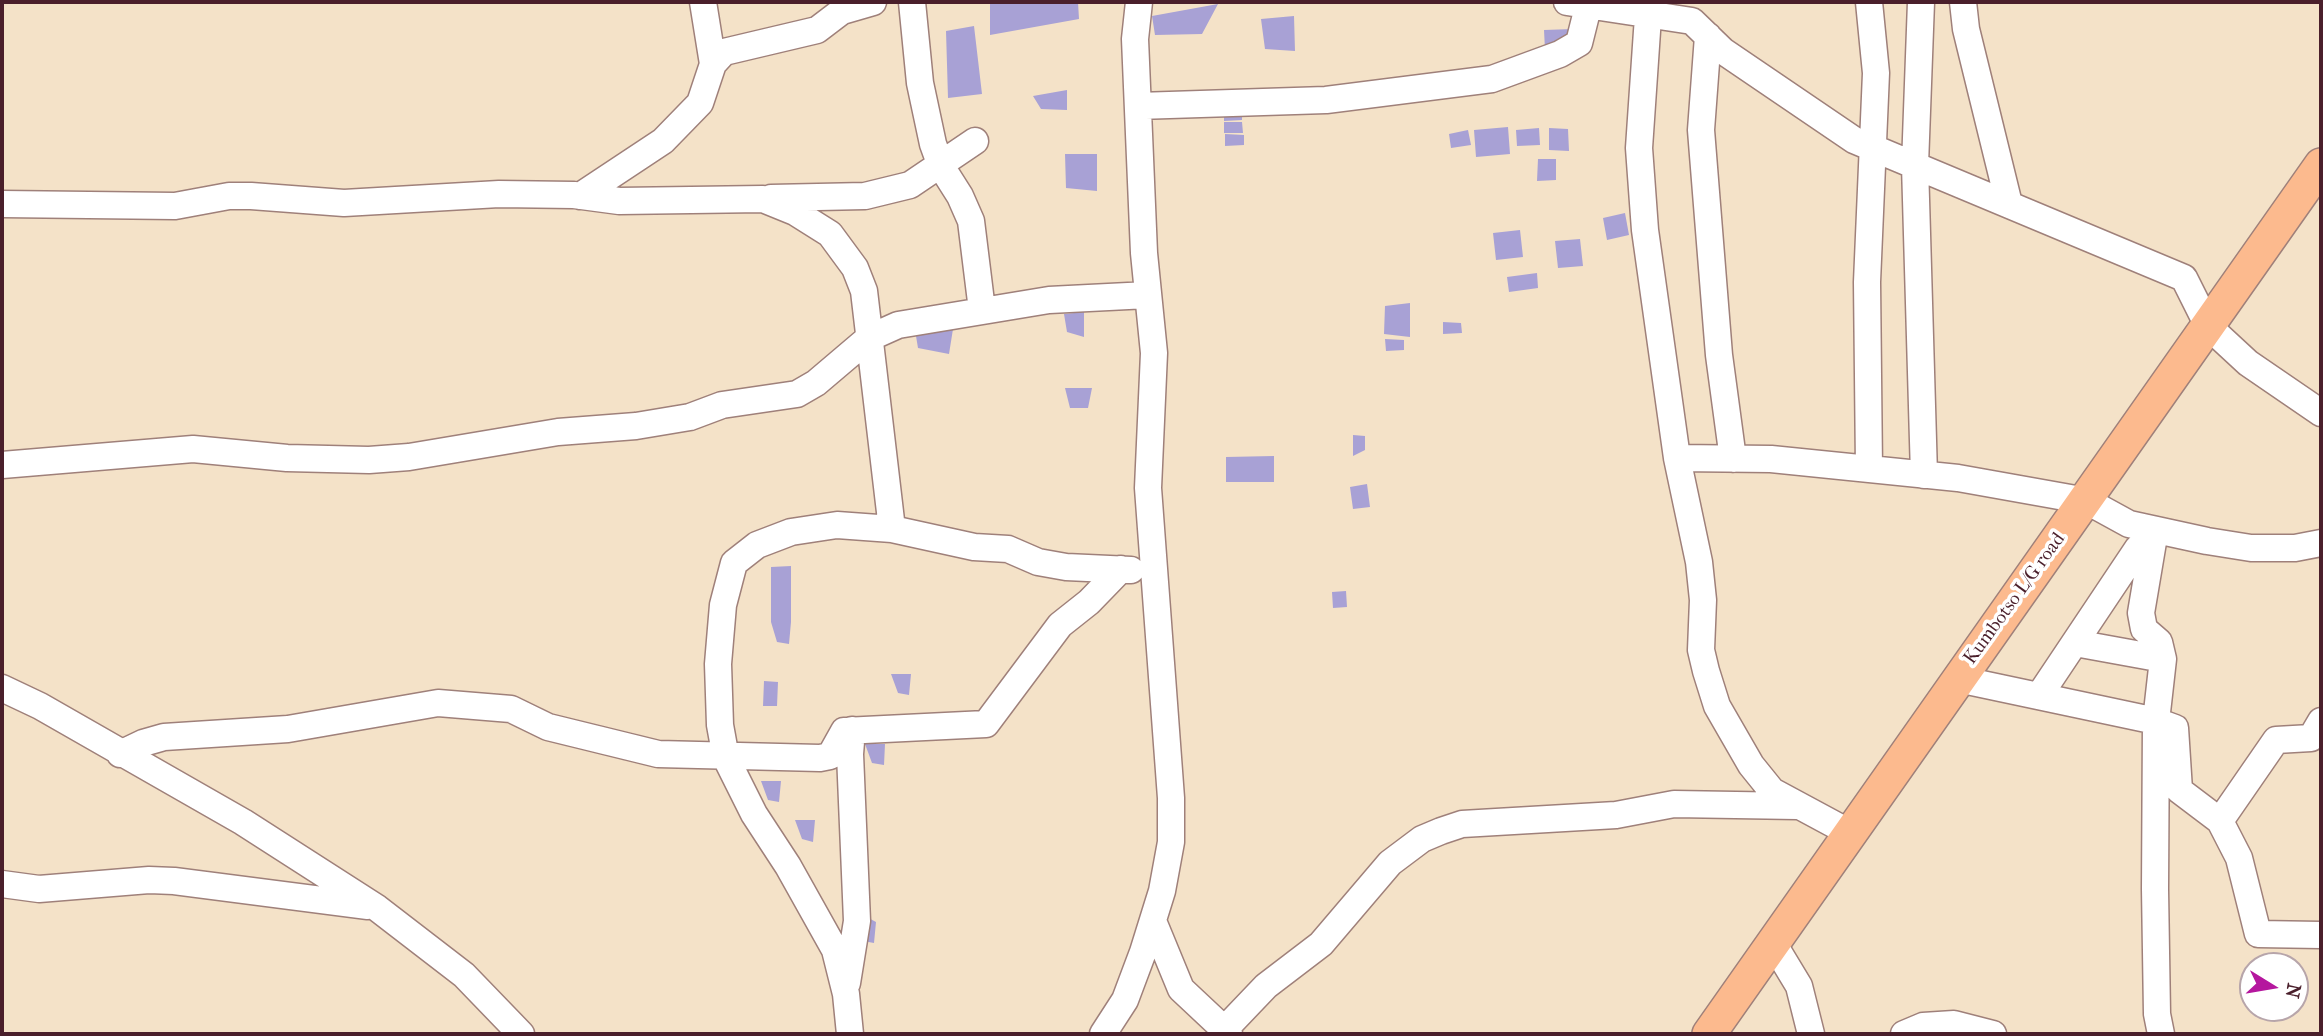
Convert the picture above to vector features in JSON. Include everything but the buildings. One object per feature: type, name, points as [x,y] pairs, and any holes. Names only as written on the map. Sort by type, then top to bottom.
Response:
[{"type":"main road","name":"Kumbotso L/G road","points":[[1709,1034],[2321,165]]},
{"type":"street","points":[[580,196],[663,141],[700,103],[713,64],[703,2]]},
{"type":"street","points":[[713,64],[731,48],[800,36],[817,30],[842,11],[873,2]]},
{"type":"street","points":[[912,2],[920,83],[941,166],[960,196],[971,221],[982,310]]},
{"type":"street","points":[[1103,1034],[1125,1000],[1153,920],[1171,842],[1171,797],[1148,488],[1154,354],[1148,295],[1135,39],[1139,2]]},
{"type":"street","points":[[1869,469],[1867,282],[1875,73],[1870,2]]},
{"type":"street","points":[[1921,2],[1915,165],[1924,475]]},
{"type":"street","points":[[1963,2],[1966,29],[2009,204]]},
{"type":"street","points":[[1139,106],[1326,100],[1492,79],[1559,54],[1579,43],[1577,4],[1649,8],[1692,21],[1723,51],[1842,132],[1872,148],[2184,278],[2208,326],[2248,363],[2321,413]]},
{"type":"street","points":[[1649,8],[1639,148],[1646,230],[1677,458],[1699,562],[1703,600],[1702,650],[1717,706],[1751,765],[1772,791],[1850,833]]},
{"type":"street","points":[[1708,36],[1702,130],[1719,355],[1733,459]]},
{"type":"street","points":[[2,204],[175,206],[229,196],[344,203],[499,194],[580,196],[619,201],[865,196],[911,185],[975,141]]},
{"type":"street","points":[[763,199],[795,212],[830,234],[842,247],[864,291],[892,529]]},
{"type":"street","points":[[2,465],[193,449],[287,458],[369,460],[409,457],[558,432],[636,426],[690,417],[722,405],[797,394],[816,383],[869,338],[898,325],[1049,300],[1148,295]]},
{"type":"street","points":[[1677,458],[1771,459],[1924,475],[2087,500],[2154,536],[2251,548],[2295,548],[2321,543]]},
{"type":"street","points":[[850,1034],[846,994],[835,950],[788,866],[754,814],[726,758],[720,726],[718,664],[723,605],[734,563],[757,545],[791,532],[837,525],[892,529],[974,547],[1008,548],[1038,562],[1066,567],[1153,570]]},
{"type":"street","points":[[2039,696],[2138,548],[2154,536]]},
{"type":"street","points":[[2154,536],[2141,613],[2144,629],[2160,642],[2163,659],[2156,720],[2155,903],[2157,1014],[2161,1034]]},
{"type":"street","points":[[120,754],[164,737],[288,729],[448,703],[511,709],[548,727],[658,754],[726,758],[830,756],[841,733],[852,730],[985,724],[1060,625],[1089,603],[1121,569]]},
{"type":"street","points":[[2075,643],[2163,659]]},
{"type":"street","points":[[1958,679],[2156,720],[2175,728],[2179,790],[2220,821],[2239,858],[2258,934],[2321,935]]},
{"type":"street","points":[[2,688],[40,706],[243,822],[377,908],[464,975],[521,1034]]},
{"type":"street","points":[[2220,821],[2276,740],[2311,738],[2321,720]]},
{"type":"street","points":[[846,994],[857,921],[850,754],[852,730]]},
{"type":"street","points":[[1153,920],[1181,989],[1226,1032],[1266,986],[1321,944],[1390,863],[1422,839],[1441,831],[1462,824],[1616,815],[1674,804],[1799,806]]},
{"type":"street","points":[[2,884],[39,889],[149,880],[174,881],[377,908]]},
{"type":"street","points":[[1773,943],[1799,986],[1811,1034]]},
{"type":"street","points":[[1904,1034],[1923,1026],[1954,1024],[1993,1034]]}]
